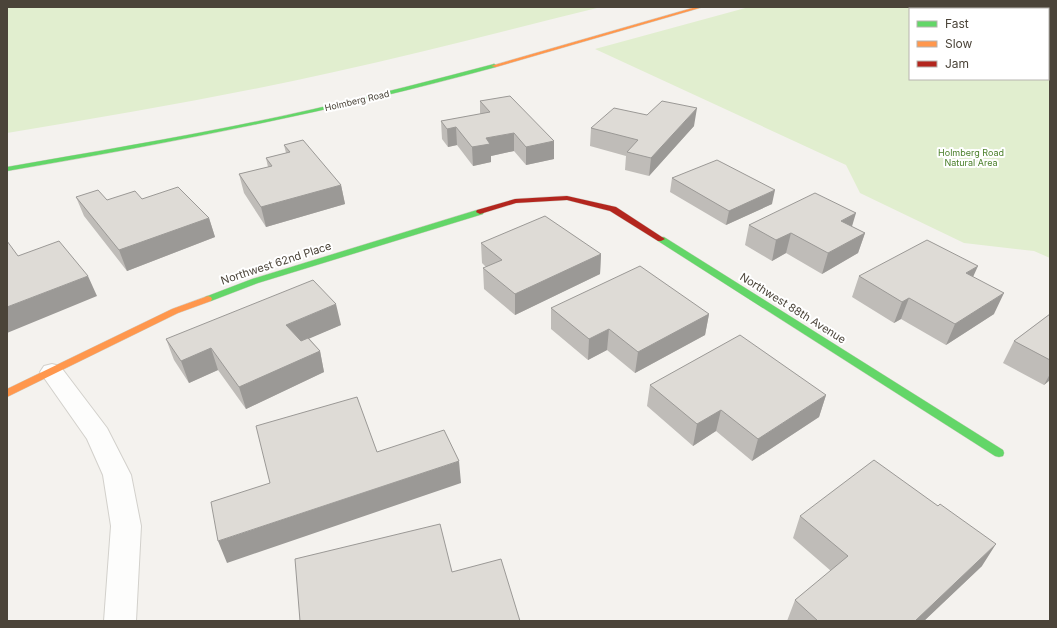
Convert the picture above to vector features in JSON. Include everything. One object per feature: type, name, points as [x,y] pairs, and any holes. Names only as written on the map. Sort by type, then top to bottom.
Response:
[{"type":"street","name":"Holmberg Road","points":[[7,169],[123,149],[361,101],[465,74],[701,7]]},
{"type":"street","name":"Northwest 62nd Place","points":[[7,393],[175,311],[255,281],[515,201],[567,198]]},
{"type":"street","name":"Northwest 88th Avenue","points":[[567,198],[613,209],[999,453]]},
{"type":"street","points":[[52,372],[98,434],[117,475],[126,526],[120,621]]},
{"type":"green space","points":[[7,7],[601,7],[293,81],[171,105],[7,133]]},
{"type":"green space","name":"Holmberg Road Natural Area","points":[[749,7],[1012,7],[1016,8],[909,8],[909,80],[1049,80],[1050,17],[1050,258],[1034,251],[964,243],[860,193],[846,165],[595,49]]},
{"type":"building","points":[[510,96],[554,141],[526,147],[514,133],[486,138],[490,144],[472,147],[456,127],[447,129],[441,121],[490,112],[480,101]]},
{"type":"building","points":[[662,101],[697,108],[651,158],[627,152],[638,140],[591,128],[614,108],[647,115]]},
{"type":"building","points":[[303,140],[341,185],[261,207],[239,174],[272,166],[266,158],[290,152],[284,145]]},
{"type":"building","points":[[717,160],[775,190],[729,211],[672,178]]},
{"type":"building","points":[[178,187],[209,218],[119,250],[76,197],[98,190],[107,200],[135,191],[142,199]]},
{"type":"building","points":[[815,193],[856,213],[841,221],[865,233],[828,253],[791,233],[776,240],[749,225]]},
{"type":"building","points":[[545,216],[601,254],[515,294],[483,268],[502,260],[481,243]]},
{"type":"building","points":[[927,240],[978,266],[966,273],[1004,293],[955,324],[909,298],[902,302],[859,276]]},
{"type":"building","points":[[7,241],[18,256],[59,241],[88,276],[7,307]]},
{"type":"building","points":[[640,266],[709,314],[638,352],[609,329],[589,339],[551,308]]},
{"type":"building","points":[[313,280],[336,304],[286,325],[301,341],[308,338],[320,351],[239,387],[211,348],[181,361],[166,339]]},
{"type":"building","points":[[1050,314],[1050,360],[1014,341]]},
{"type":"building","points":[[740,335],[826,395],[758,439],[721,410],[697,424],[650,385]]},
{"type":"building","points":[[357,397],[377,452],[444,430],[459,461],[218,541],[211,502],[270,483],[256,426]]},
{"type":"building","points":[[874,460],[938,506],[940,504],[996,544],[915,621],[818,621],[795,600],[848,556],[800,516]]},
{"type":"building","points":[[440,524],[452,572],[501,559],[520,621],[300,621],[295,559]]},
{"type":"traffic: fast","points":[[7,169],[252,124],[373,97],[494,66]]},
{"type":"traffic: fast","points":[[208,299],[255,281],[480,212]]},
{"type":"traffic: fast","points":[[661,239],[999,453]]},
{"type":"traffic: slow","points":[[494,66],[701,7]]},
{"type":"traffic: slow","points":[[7,393],[175,311],[208,299]]},
{"type":"traffic: jam","points":[[480,212],[515,201],[567,198],[613,209],[661,239]]}]
